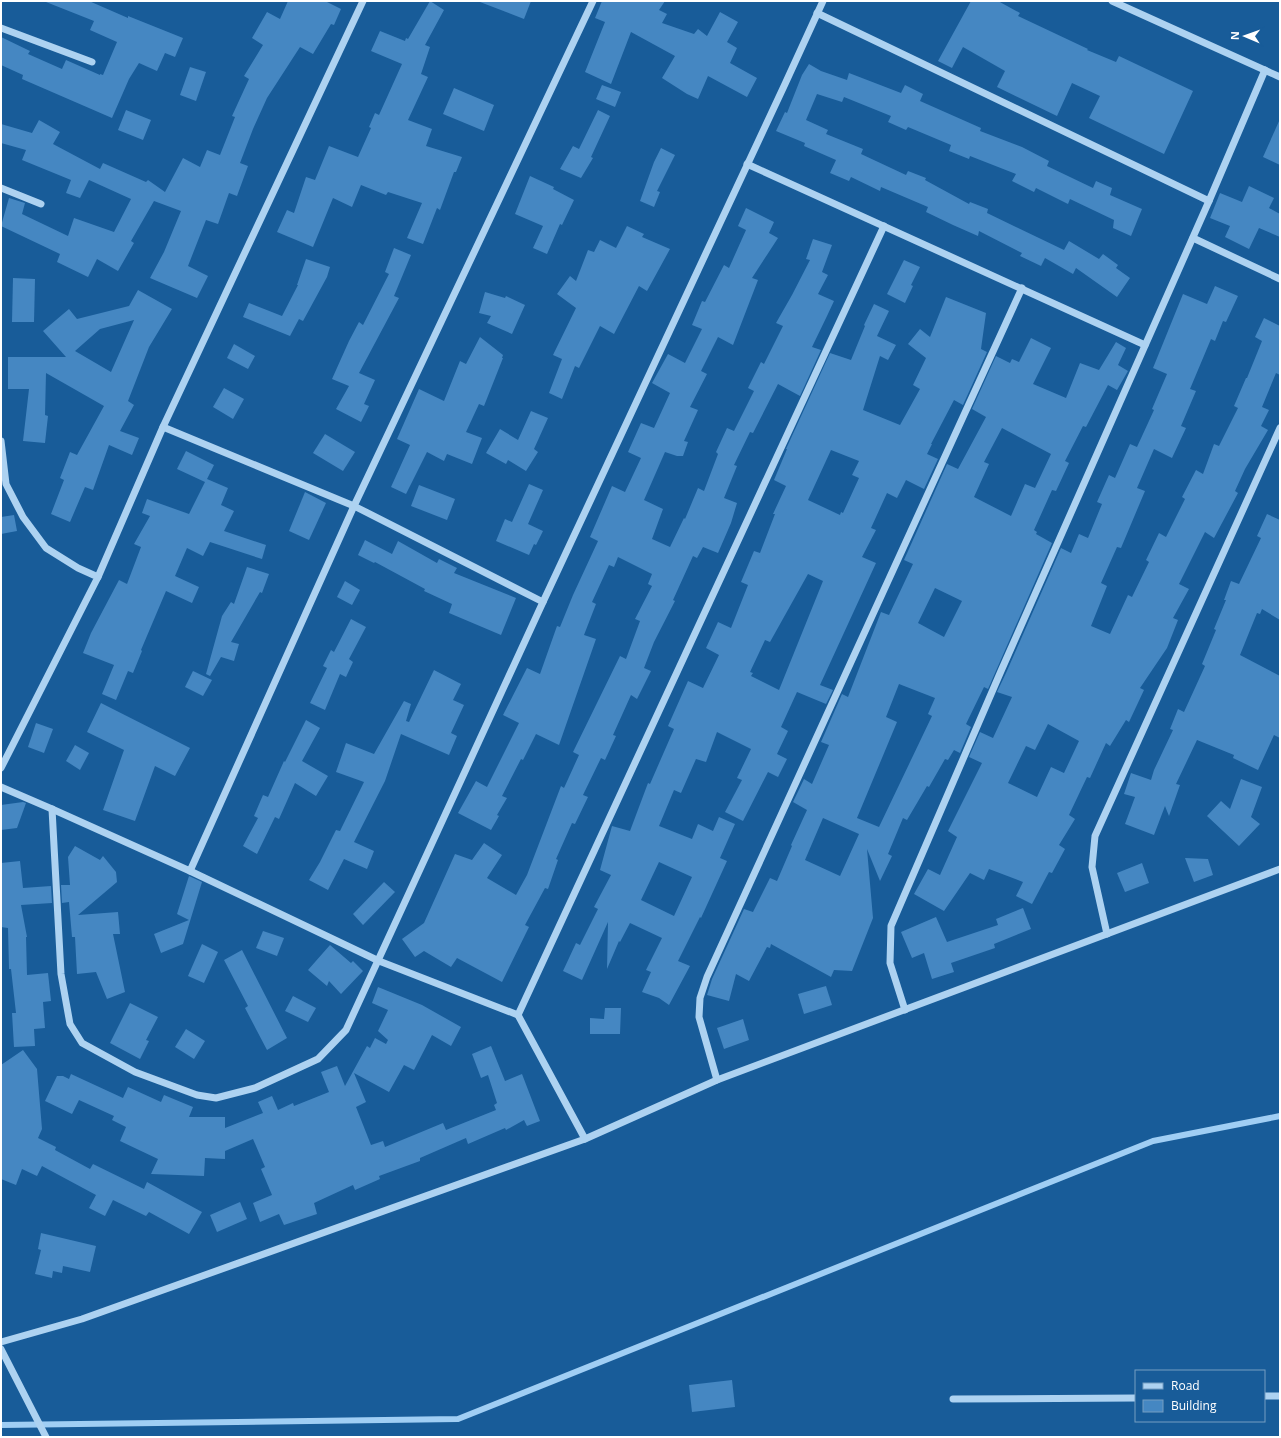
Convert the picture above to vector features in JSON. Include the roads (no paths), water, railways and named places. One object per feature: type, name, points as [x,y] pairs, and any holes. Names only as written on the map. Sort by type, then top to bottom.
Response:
[{"type":"street","points":[[1,768],[98,577],[163,427],[363,1]]},
{"type":"street","points":[[190,871],[354,506],[593,1]]},
{"type":"street","points":[[52,808],[61,974],[70,1024],[82,1043],[135,1072],[197,1095],[216,1098],[256,1088],[318,1059],[346,1030],[543,602],[785,84],[822,1]]},
{"type":"street","points":[[1112,1],[1280,77]]},
{"type":"street","points":[[817,12],[1209,201]]},
{"type":"street","points":[[1,28],[92,62]]},
{"type":"street","points":[[905,1010],[890,962],[891,926],[1001,670],[1209,201],[1265,70]]},
{"type":"street","points":[[747,164],[1145,345]]},
{"type":"street","points":[[1,188],[41,204]]},
{"type":"street","points":[[518,1015],[884,226]]},
{"type":"street","points":[[1192,238],[1280,278]]},
{"type":"street","points":[[717,1080],[699,1017],[700,998],[707,977],[1022,288]]},
{"type":"street","points":[[163,427],[354,506],[543,602]]},
{"type":"street","points":[[1107,934],[1092,867],[1095,836],[1280,428]]},
{"type":"street","points":[[1,441],[6,484],[23,517],[46,548],[78,568],[98,577]]},
{"type":"street","points":[[1,787],[52,808],[190,871],[378,961],[518,1015],[585,1139]]},
{"type":"street","points":[[1,1342],[82,1318],[585,1139],[717,1080],[1280,869]]},
{"type":"street","points":[[1,1348],[46,1437]]},
{"type":"street","points":[[1265,1396],[1280,1396]]},
{"type":"street","points":[[953,1399],[1135,1398]]},
{"type":"waterway","points":[[1,1425],[458,1419],[1153,1141],[1280,1116]]}]
